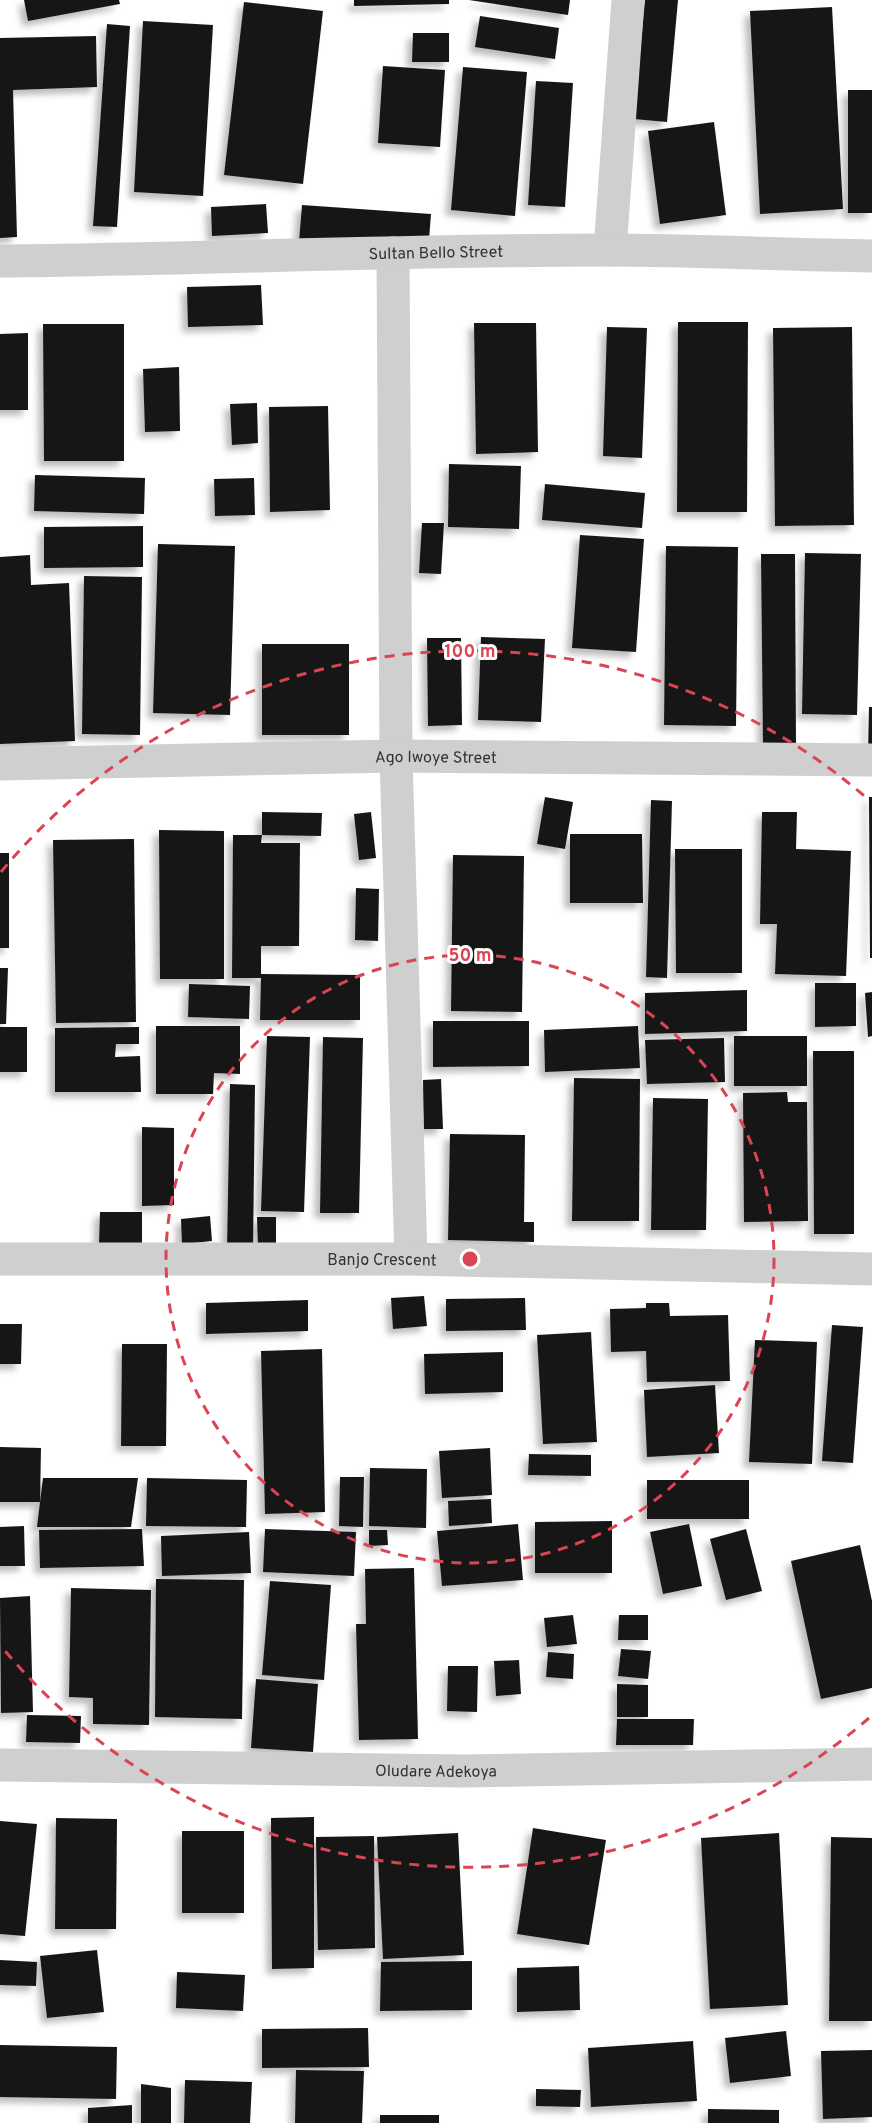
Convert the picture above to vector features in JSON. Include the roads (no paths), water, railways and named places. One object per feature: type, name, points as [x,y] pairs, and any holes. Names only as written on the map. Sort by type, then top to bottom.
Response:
[{"type":"street","points":[[610,250],[628,0]]},
{"type":"street","name":"Sultan Bello Street","points":[[0,261],[610,250],[872,256]]},
{"type":"street","points":[[393,253],[396,756],[411,1259]]},
{"type":"street","name":"Ago Iwoye Street","points":[[0,764],[396,756],[872,760]]},
{"type":"street","name":"Banjo Crescent","points":[[0,1259],[411,1259],[872,1269]]},
{"type":"street","name":"Oludare Adekoya","points":[[0,1765],[464,1771],[872,1764]]}]
